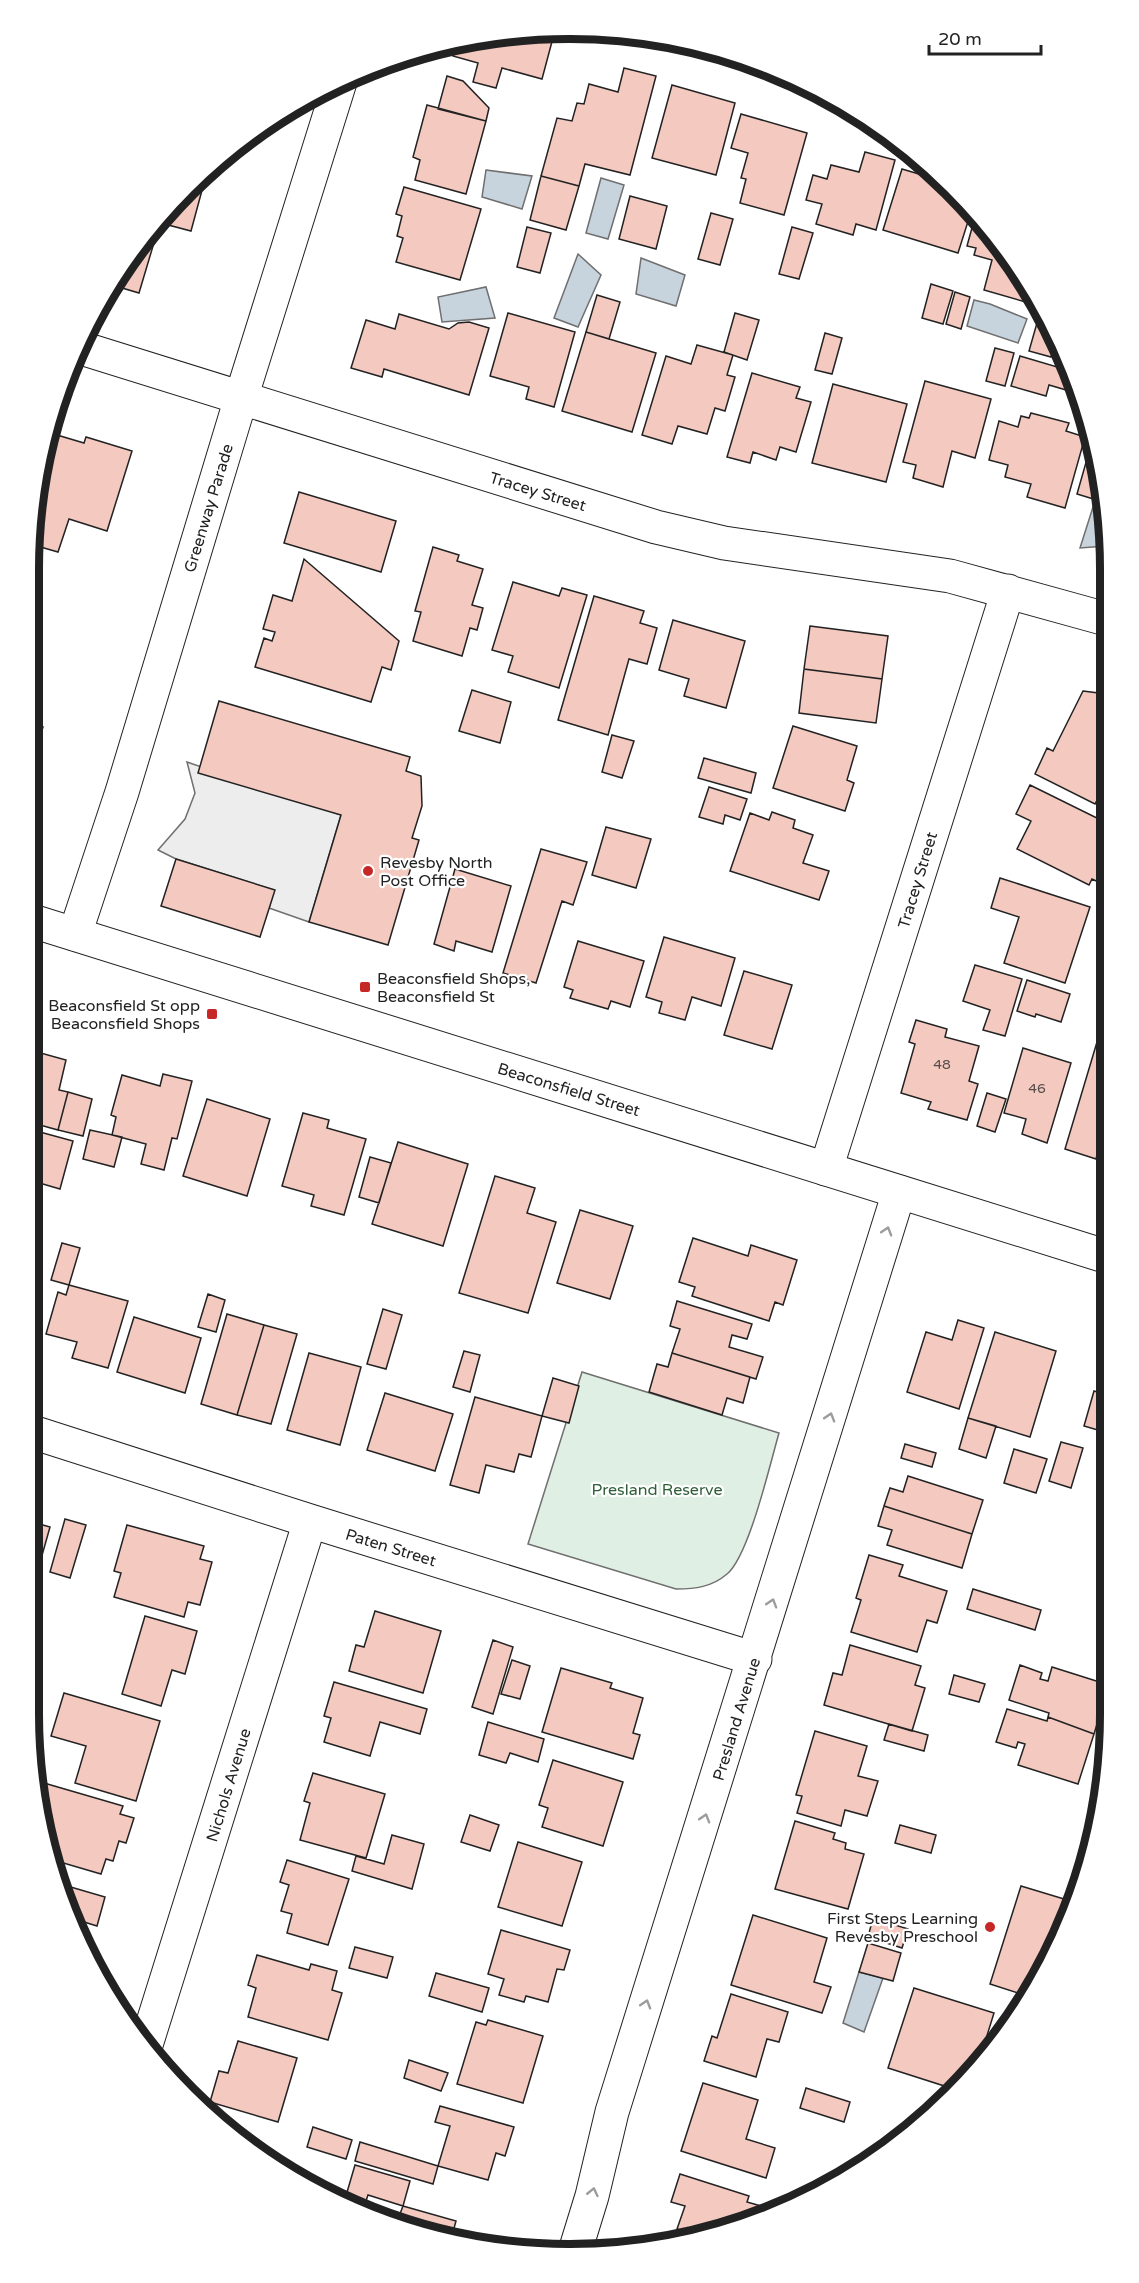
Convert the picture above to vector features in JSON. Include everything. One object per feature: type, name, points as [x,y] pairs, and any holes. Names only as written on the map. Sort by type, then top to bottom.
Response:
[{"type":"street","name":"Greenway Parade","points":[[75,934],[122,792],[241,398],[336,93]]},
{"type":"street","name":"Tracey Street","points":[[87,350],[656,527],[724,543],[929,572],[1008,591],[1100,617]]},
{"type":"street","name":"Tracey Street","points":[[826,1169],[1008,591]]},
{"type":"street","name":"Beaconsfield Street","points":[[39,923],[1100,1255]]},
{"type":"street","name":"Presland Avenue","points":[[577,2244],[592,2196],[612,2112],[899,1192]]},
{"type":"street","name":"Paten Street","points":[[39,1434],[755,1659]]},
{"type":"street","name":"Nichols Avenue","points":[[150,2037],[310,1521]]},
{"type":"green space","name":"Presland Reserve","points":[[582,1372],[779,1433],[751,1530],[735,1564],[727,1574],[703,1586],[676,1589],[528,1544]]},
{"type":"shaded area","points":[[486,170],[532,176],[522,209],[482,197]]},
{"type":"shaded area","points":[[601,178],[624,185],[608,239],[586,233]]},
{"type":"shaded area","points":[[578,254],[601,275],[578,327],[554,318]]},
{"type":"shaded area","points":[[641,258],[685,275],[676,306],[636,294]]},
{"type":"shaded area","points":[[486,287],[495,318],[442,322],[438,297]]},
{"type":"shaded area","points":[[974,300],[1027,319],[1018,343],[967,326]]},
{"type":"shaded area","points":[[1096,504],[1099,547],[1080,548]]},
{"type":"shaded area","points":[[187,762],[341,815],[309,922],[269,908],[274,890],[176,859],[158,850],[185,819],[195,793]]},
{"type":"shaded area","points":[[859,1972],[883,1978],[864,2032],[843,2023]]},
{"type":"building","points":[[553,39],[542,79],[502,68],[496,88],[473,82],[478,63],[453,56],[454,52],[466,49]]},
{"type":"building","points":[[624,68],[656,76],[630,175],[585,164],[579,186],[541,176],[557,118],[572,121],[577,103],[584,104],[589,84],[618,92]]},
{"type":"building","points":[[447,76],[463,81],[489,108],[486,121],[438,109]]},
{"type":"building","points":[[672,85],[735,103],[716,175],[652,158]]},
{"type":"building","points":[[427,105],[486,121],[466,194],[415,180],[420,160],[413,157]]},
{"type":"building","points":[[741,114],[807,133],[784,215],[740,203],[746,179],[741,178],[748,153],[731,148]]},
{"type":"building","points":[[865,152],[895,160],[876,230],[856,224],[853,235],[816,224],[822,204],[806,200],[813,175],[827,179],[831,165],[859,172]]},
{"type":"building","points":[[902,169],[924,176],[945,194],[968,220],[958,253],[883,230]]},
{"type":"building","points":[[541,176],[579,186],[566,230],[530,220]]},
{"type":"building","points":[[203,186],[191,231],[167,225]]},
{"type":"building","points":[[404,187],[481,209],[460,280],[396,262],[403,238],[397,236],[402,216],[396,214]]},
{"type":"building","points":[[630,196],[667,206],[656,249],[619,239]]},
{"type":"building","points":[[711,213],[733,219],[720,265],[698,259]]},
{"type":"building","points":[[973,226],[1011,275],[1028,303],[984,290],[992,260],[974,255],[976,248],[967,246]]},
{"type":"building","points":[[527,227],[551,233],[540,273],[517,267]]},
{"type":"building","points":[[792,227],[813,233],[799,279],[779,274]]},
{"type":"building","points":[[155,240],[139,293],[120,287]]},
{"type":"building","points":[[931,284],[953,291],[943,324],[922,318]]},
{"type":"building","points":[[955,292],[970,297],[961,329],[946,324]]},
{"type":"building","points":[[597,295],[620,302],[609,339],[586,332]]},
{"type":"building","points":[[508,313],[575,332],[554,407],[526,399],[529,387],[490,376]]},
{"type":"building","points":[[735,313],[759,320],[747,360],[724,352]]},
{"type":"building","points":[[399,314],[449,329],[458,323],[469,322],[489,328],[469,395],[384,369],[382,377],[351,368],[366,320],[395,329]]},
{"type":"building","points":[[1037,323],[1039,324],[1053,351],[1051,357],[1029,351]]},
{"type":"building","points":[[586,332],[656,353],[632,432],[562,411]]},
{"type":"building","points":[[825,333],[842,338],[832,374],[815,370]]},
{"type":"building","points":[[697,345],[733,355],[727,375],[735,377],[725,411],[715,408],[707,434],[678,426],[672,444],[642,435],[666,356],[691,364]]},
{"type":"building","points":[[995,348],[1014,353],[1005,386],[986,381]]},
{"type":"building","points":[[1020,356],[1061,368],[1069,391],[1049,385],[1046,396],[1011,386]]},
{"type":"building","points":[[752,373],[800,387],[796,398],[811,402],[796,452],[780,447],[776,460],[753,452],[750,463],[727,457]]},
{"type":"building","points":[[925,381],[991,399],[975,458],[952,451],[943,487],[913,478],[916,465],[903,462]]},
{"type":"building","points":[[833,384],[907,404],[886,482],[812,463]]},
{"type":"building","points":[[1031,413],[1069,423],[1066,431],[1083,436],[1084,441],[1065,508],[1027,497],[1031,484],[1005,477],[1008,465],[989,460],[999,421],[1018,427],[1021,416],[1029,418]]},
{"type":"building","points":[[56,435],[84,443],[86,437],[132,451],[107,531],[69,519],[58,552],[40,547],[49,466]]},
{"type":"building","points":[[1088,456],[1095,499],[1077,494]]},
{"type":"building","points":[[299,492],[396,521],[381,572],[284,543]]},
{"type":"building","points":[[433,547],[459,555],[457,561],[483,569],[472,605],[483,608],[477,630],[470,628],[462,656],[413,641],[421,612],[415,611]]},
{"type":"building","points":[[304,559],[399,641],[391,670],[382,667],[371,702],[255,667],[264,638],[272,641],[275,632],[263,629],[273,595],[292,601]]},
{"type":"building","points":[[513,582],[559,596],[562,588],[587,595],[559,688],[508,672],[513,656],[492,650]]},
{"type":"building","points":[[594,596],[644,611],[640,623],[657,628],[647,664],[629,659],[608,735],[558,720]]},
{"type":"building","points":[[673,620],[745,641],[726,708],[684,696],[689,679],[659,670]]},
{"type":"building","points":[[810,626],[888,636],[882,679],[804,669]]},
{"type":"building","points":[[804,669],[882,679],[876,723],[799,713]]},
{"type":"building","points":[[472,690],[511,702],[500,743],[459,731]]},
{"type":"building","points":[[1083,691],[1100,693],[1100,794],[1095,804],[1035,774],[1047,748],[1053,751]]},
{"type":"building","points":[[219,701],[410,757],[406,771],[421,776],[422,806],[412,838],[419,840],[388,945],[309,922],[341,815],[198,773]]},
{"type":"building","points":[[39,726],[43,727],[39,739]]},
{"type":"building","points":[[793,726],[857,746],[847,780],[854,783],[845,811],[773,788]]},
{"type":"building","points":[[612,735],[634,741],[622,778],[602,772]]},
{"type":"building","points":[[704,758],[756,773],[751,793],[698,778]]},
{"type":"building","points":[[1030,785],[1100,820],[1100,883],[1092,879],[1089,885],[1017,849],[1031,821],[1016,814]]},
{"type":"building","points":[[709,787],[747,799],[740,820],[725,815],[723,824],[699,817]]},
{"type":"building","points":[[772,812],[795,820],[793,828],[813,835],[803,863],[829,871],[819,900],[730,871],[750,813],[769,820]]},
{"type":"building","points":[[606,827],[651,839],[636,888],[592,875]]},
{"type":"building","points":[[541,849],[587,862],[573,905],[562,901],[536,983],[503,973]]},
{"type":"building","points":[[176,859],[275,890],[260,937],[161,906]]},
{"type":"building","points":[[455,869],[511,886],[492,952],[456,941],[454,951],[434,944]]},
{"type":"building","points":[[1000,878],[1090,907],[1065,983],[1004,963],[1019,917],[991,908]]},
{"type":"building","points":[[664,937],[735,958],[721,1006],[692,997],[685,1020],[659,1013],[662,1002],[646,997]]},
{"type":"building","points":[[578,941],[644,961],[630,1007],[611,1001],[608,1009],[570,998],[573,990],[564,987]]},
{"type":"building","points":[[975,965],[1022,979],[1005,1036],[983,1030],[990,1010],[963,1001]]},
{"type":"building","points":[[744,971],[792,985],[772,1049],[724,1035]]},
{"type":"building","points":[[1027,980],[1070,994],[1061,1022],[1017,1011]]},
{"type":"building","points":[[916,1020],[947,1029],[945,1037],[979,1046],[969,1081],[978,1084],[967,1120],[928,1109],[931,1102],[901,1093],[915,1044],[909,1042]]},
{"type":"building","points":[[1100,1032],[1100,1144],[1096,1159],[1065,1149]]},
{"type":"building","points":[[1023,1048],[1071,1063],[1047,1143],[1022,1134],[1026,1119],[1004,1113]]},
{"type":"building","points":[[39,1053],[66,1060],[59,1090],[68,1092],[58,1130],[39,1125]]},
{"type":"building","points":[[163,1074],[192,1081],[177,1139],[172,1138],[164,1170],[141,1164],[146,1144],[112,1135],[116,1117],[111,1115],[122,1075],[160,1086]]},
{"type":"building","points":[[68,1092],[92,1099],[83,1136],[58,1130]]},
{"type":"building","points":[[987,1093],[1006,1099],[995,1132],[977,1126]]},
{"type":"building","points":[[207,1099],[270,1119],[247,1196],[183,1176]]},
{"type":"building","points":[[303,1113],[329,1120],[327,1128],[366,1139],[344,1215],[311,1206],[314,1195],[282,1186]]},
{"type":"building","points":[[90,1130],[122,1137],[114,1167],[83,1159]]},
{"type":"building","points":[[39,1132],[73,1141],[60,1189],[39,1183]]},
{"type":"building","points":[[398,1142],[468,1164],[443,1246],[372,1224]]},
{"type":"building","points":[[370,1157],[391,1163],[379,1203],[359,1197]]},
{"type":"building","points":[[495,1176],[535,1188],[527,1213],[556,1222],[528,1313],[459,1293]]},
{"type":"building","points":[[580,1210],[633,1226],[610,1299],[557,1283]]},
{"type":"building","points":[[693,1238],[748,1256],[751,1245],[797,1260],[783,1305],[775,1302],[769,1321],[692,1296],[695,1287],[679,1282]]},
{"type":"building","points":[[62,1243],[80,1248],[69,1285],[51,1280]]},
{"type":"building","points":[[69,1285],[128,1301],[108,1368],[72,1358],[77,1342],[46,1334],[58,1292],[66,1295]]},
{"type":"building","points":[[208,1294],[225,1300],[216,1332],[198,1327]]},
{"type":"building","points":[[677,1301],[752,1324],[747,1339],[732,1335],[729,1347],[763,1357],[756,1379],[672,1353],[680,1329],[670,1326]]},
{"type":"building","points":[[383,1309],[402,1315],[386,1369],[367,1364]]},
{"type":"building","points":[[227,1314],[264,1325],[237,1415],[201,1404]]},
{"type":"building","points":[[134,1317],[201,1338],[185,1393],[117,1372]]},
{"type":"building","points":[[958,1320],[984,1328],[959,1409],[907,1392],[926,1332],[952,1340]]},
{"type":"building","points":[[264,1325],[297,1334],[271,1424],[237,1415]]},
{"type":"building","points":[[995,1332],[1056,1351],[1030,1437],[968,1418]]},
{"type":"building","points":[[464,1351],[480,1355],[470,1392],[453,1387]]},
{"type":"building","points":[[309,1353],[361,1367],[340,1445],[287,1430]]},
{"type":"building","points":[[672,1353],[750,1377],[743,1403],[727,1398],[722,1415],[649,1392],[657,1364],[668,1367]]},
{"type":"building","points":[[553,1378],[579,1386],[569,1423],[542,1416]]},
{"type":"building","points":[[1094,1391],[1100,1393],[1100,1431],[1084,1426]]},
{"type":"building","points":[[385,1393],[453,1414],[435,1471],[367,1450]]},
{"type":"building","points":[[475,1397],[542,1416],[531,1457],[519,1454],[514,1472],[486,1465],[479,1493],[450,1485]]},
{"type":"building","points":[[968,1418],[996,1426],[986,1458],[959,1449]]},
{"type":"building","points":[[1061,1442],[1083,1448],[1071,1488],[1049,1481]]},
{"type":"building","points":[[905,1444],[936,1453],[932,1467],[901,1458]]},
{"type":"building","points":[[1014,1449],[1047,1459],[1036,1493],[1004,1483]]},
{"type":"building","points":[[908,1476],[983,1500],[972,1534],[884,1506],[890,1488],[903,1492]]},
{"type":"building","points":[[884,1506],[972,1534],[962,1568],[887,1545],[892,1530],[878,1526]]},
{"type":"building","points":[[65,1519],[86,1525],[70,1578],[50,1572]]},
{"type":"building","points":[[39,1524],[50,1527],[41,1559],[39,1558]]},
{"type":"building","points":[[127,1525],[204,1546],[200,1559],[212,1562],[200,1605],[188,1602],[184,1617],[114,1597],[121,1573],[114,1571]]},
{"type":"building","points":[[869,1555],[903,1565],[899,1576],[947,1591],[937,1623],[927,1620],[917,1652],[851,1632],[861,1600],[856,1598]]},
{"type":"building","points":[[973,1589],[1041,1610],[1035,1630],[967,1609]]},
{"type":"building","points":[[375,1611],[441,1631],[423,1693],[349,1671],[356,1645],[364,1647]]},
{"type":"building","points":[[145,1616],[197,1631],[185,1674],[172,1670],[161,1706],[122,1694]]},
{"type":"building","points":[[493,1640],[513,1647],[493,1714],[472,1707]]},
{"type":"building","points":[[850,1645],[921,1666],[915,1685],[925,1688],[912,1731],[824,1705],[833,1673],[842,1675]]},
{"type":"building","points":[[512,1660],[530,1666],[520,1699],[501,1694]]},
{"type":"building","points":[[1020,1665],[1042,1673],[1040,1679],[1048,1681],[1052,1667],[1100,1682],[1100,1714],[1094,1734],[1048,1717],[1049,1713],[1009,1700]]},
{"type":"building","points":[[561,1668],[612,1683],[610,1688],[643,1698],[633,1733],[640,1735],[633,1759],[542,1732]]},
{"type":"building","points":[[954,1675],[985,1684],[979,1702],[949,1694]]},
{"type":"building","points":[[334,1682],[427,1709],[420,1734],[380,1722],[370,1756],[324,1742],[331,1718],[324,1716]]},
{"type":"building","points":[[64,1693],[160,1721],[136,1801],[75,1783],[86,1746],[51,1736]]},
{"type":"building","points":[[1007,1709],[1047,1721],[1048,1717],[1094,1734],[1078,1784],[1018,1765],[1025,1744],[1018,1742],[1016,1748],[996,1742]]},
{"type":"building","points":[[488,1722],[544,1739],[538,1762],[510,1753],[506,1763],[479,1755]]},
{"type":"building","points":[[889,1724],[928,1735],[924,1751],[884,1740]]},
{"type":"building","points":[[815,1731],[867,1746],[858,1776],[878,1781],[867,1816],[845,1810],[841,1826],[797,1813],[802,1796],[796,1795]]},
{"type":"building","points":[[553,1760],[623,1782],[603,1846],[542,1827],[548,1808],[539,1805]]},
{"type":"building","points":[[313,1773],[385,1794],[366,1858],[300,1840],[310,1803],[304,1801]]},
{"type":"building","points":[[44,1783],[123,1806],[120,1814],[134,1818],[126,1843],[119,1841],[113,1861],[106,1859],[101,1874],[60,1862]]},
{"type":"building","points":[[470,1815],[499,1825],[490,1851],[461,1842]]},
{"type":"building","points":[[795,1821],[835,1833],[833,1839],[846,1843],[845,1849],[864,1854],[848,1909],[775,1889]]},
{"type":"building","points":[[900,1825],[936,1835],[931,1853],[895,1843]]},
{"type":"building","points":[[392,1835],[424,1844],[412,1889],[352,1871],[356,1856],[384,1864]]},
{"type":"building","points":[[518,1842],[582,1862],[562,1926],[498,1907]]},
{"type":"building","points":[[287,1860],[349,1879],[328,1945],[287,1933],[292,1914],[281,1911],[289,1885],[280,1882]]},
{"type":"building","points":[[68,1886],[105,1897],[97,1926],[84,1922],[83,1925]]},
{"type":"building","points":[[1021,1886],[1066,1900],[1045,1948],[1020,1994],[990,1984]]},
{"type":"building","points":[[753,1915],[827,1938],[814,1982],[831,1987],[822,2013],[731,1985]]},
{"type":"building","points":[[873,1918],[908,1929],[902,1948],[868,1937]]},
{"type":"building","points":[[501,1930],[570,1950],[564,1970],[557,1969],[548,2002],[526,1996],[524,2002],[499,1995],[504,1979],[488,1974]]},
{"type":"building","points":[[868,1943],[901,1953],[893,1981],[859,1972]]},
{"type":"building","points":[[355,1947],[393,1957],[387,1978],[349,1968]]},
{"type":"building","points":[[257,1955],[309,1970],[311,1964],[337,1971],[332,1990],[342,1993],[328,2040],[248,2017],[256,1988],[248,1985]]},
{"type":"building","points":[[436,1973],[489,1988],[482,2012],[429,1996]]},
{"type":"building","points":[[914,1988],[994,2013],[985,2042],[947,2087],[888,2068]]},
{"type":"building","points":[[731,1994],[788,2012],[779,2042],[767,2039],[756,2077],[704,2061],[712,2036],[717,2038]]},
{"type":"building","points":[[488,2020],[543,2036],[523,2103],[457,2084],[476,2022],[486,2025]]},
{"type":"building","points":[[238,2041],[297,2058],[278,2122],[210,2102],[219,2071],[228,2073]]},
{"type":"building","points":[[409,2060],[448,2073],[441,2091],[404,2078]]},
{"type":"building","points":[[703,2083],[758,2100],[746,2139],[775,2148],[766,2178],[681,2151]]},
{"type":"building","points":[[806,2088],[850,2102],[844,2122],[800,2108]]},
{"type":"building","points":[[440,2106],[514,2127],[505,2156],[496,2153],[488,2180],[438,2166],[450,2126],[435,2122]]},
{"type":"building","points":[[313,2127],[352,2140],[346,2159],[307,2147]]},
{"type":"building","points":[[360,2142],[438,2166],[433,2184],[355,2161]]},
{"type":"building","points":[[355,2165],[410,2181],[403,2206],[368,2195],[365,2204],[346,2194]]},
{"type":"building","points":[[680,2174],[749,2196],[747,2202],[765,2207],[684,2231],[677,2229],[685,2206],[671,2202]]},
{"type":"building","points":[[403,2206],[456,2221],[453,2231],[399,2216]]},
{"type":"place","name":"Revesby North Post Office","points":[[368,871]]},
{"type":"place","name":"Beaconsfield Shops, Beaconsfield St","points":[[365,987]]},
{"type":"place","name":"Beaconsfield St opp Beaconsfield Shops","points":[[212,1014]]},
{"type":"place","name":"First Steps Learning Revesby Preschool","points":[[990,1927]]}]
